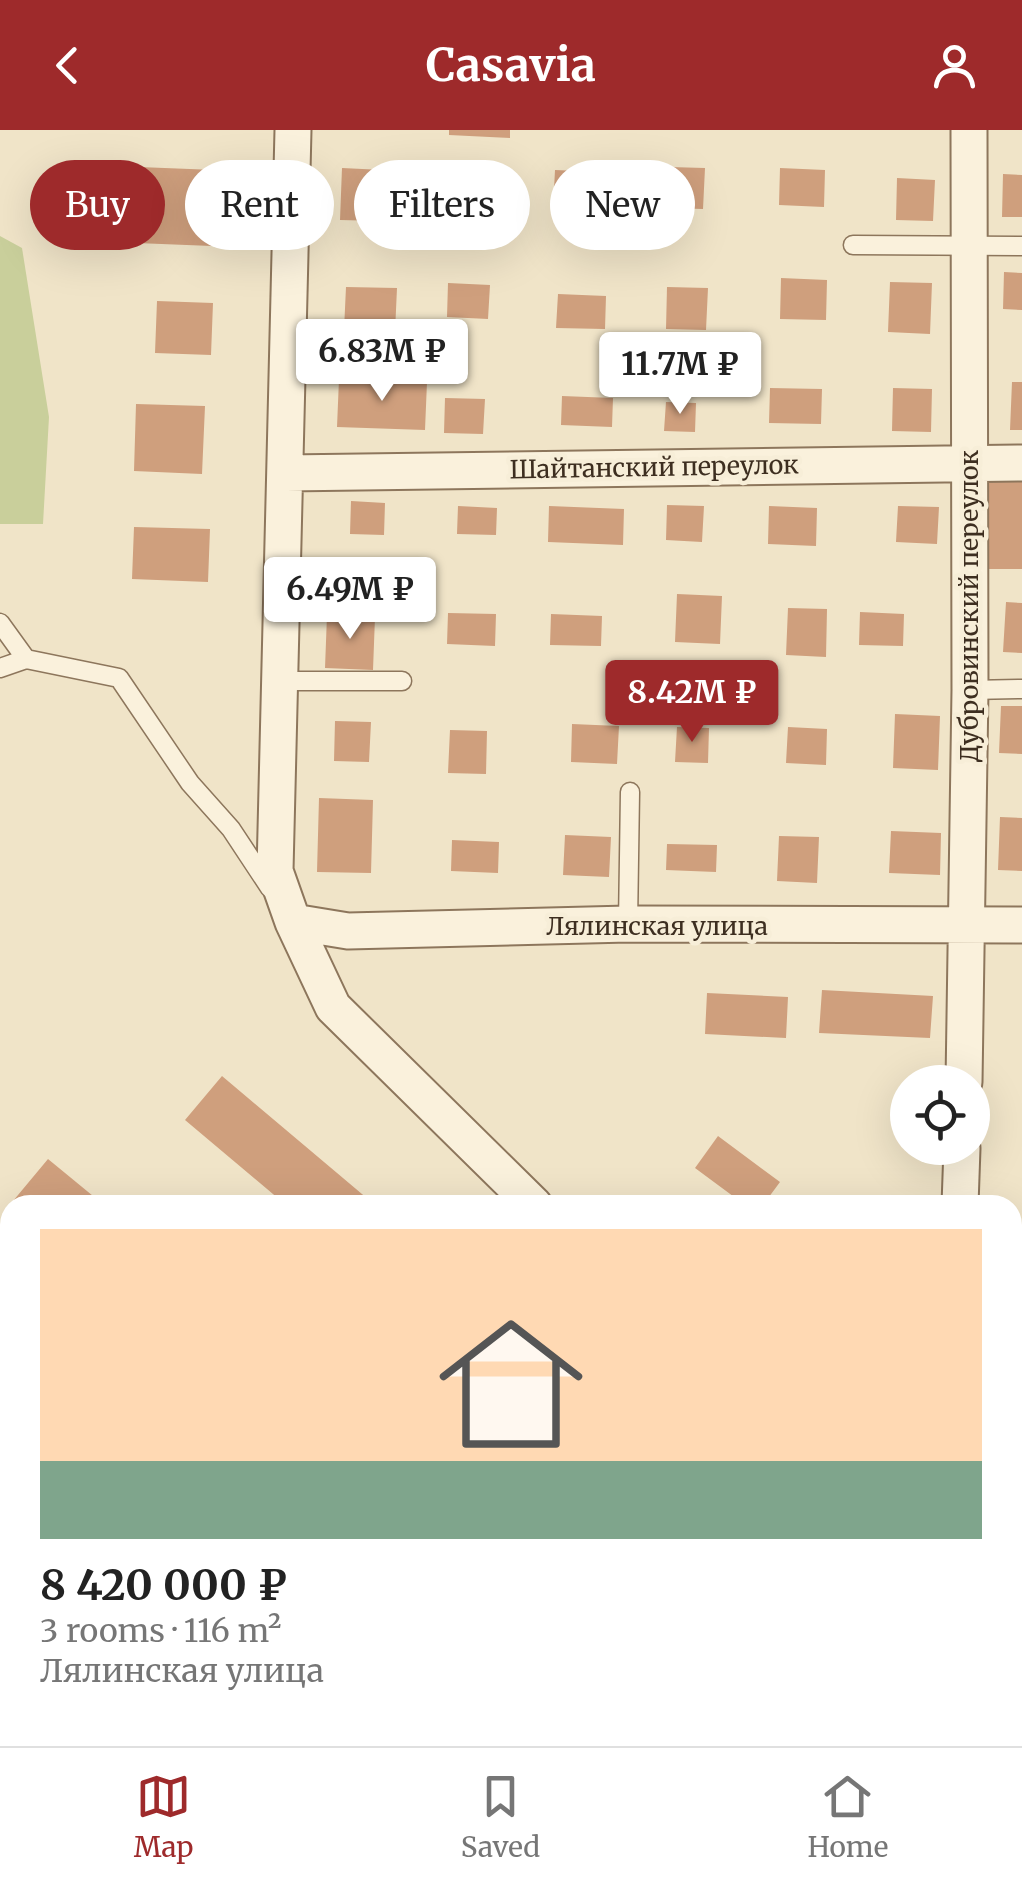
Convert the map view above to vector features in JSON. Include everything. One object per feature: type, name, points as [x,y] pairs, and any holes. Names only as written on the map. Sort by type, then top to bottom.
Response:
[{"type":"street","points":[[293,130],[275,871],[293,922],[333,1007],[524,1195]]},
{"type":"street","name":"Дубровинский переулок","points":[[964,1065],[970,690],[969,130]]},
{"type":"street","name":"Шайтанский переулок","points":[[286,473],[1022,463]]},
{"type":"street","name":"Лялинская улица","points":[[293,922],[348,931],[628,924],[1022,926]]},
{"type":"street","points":[[960,1195],[961,1165]]},
{"type":"lane","points":[[852,245],[1022,246]]},
{"type":"lane","points":[[0,623],[26,659]]},
{"type":"lane","points":[[0,668],[26,659],[119,678],[293,922]]},
{"type":"lane","points":[[280,681],[402,682]]},
{"type":"lane","points":[[970,690],[1022,689]]},
{"type":"lane","points":[[628,924],[630,792]]},
{"type":"green space","points":[[0,236],[22,248],[49,417],[43,524],[0,524]]},
{"type":"building","points":[[449,130],[510,130],[510,138],[449,135]]},
{"type":"building","points":[[165,168],[185,169],[185,245],[165,244]]},
{"type":"building","points":[[342,168],[354,169],[354,220],[340,220]]},
{"type":"building","points":[[695,168],[705,168],[703,209],[695,209]]},
{"type":"building","points":[[780,168],[825,170],[824,207],[779,205]]},
{"type":"building","points":[[1003,174],[1022,175],[1022,217],[1002,217]]},
{"type":"building","points":[[897,178],[935,180],[933,221],[896,220]]},
{"type":"building","points":[[1004,272],[1022,273],[1022,310],[1003,309]]},
{"type":"building","points":[[781,278],[827,280],[826,320],[780,319]]},
{"type":"building","points":[[890,282],[932,283],[930,334],[888,332]]},
{"type":"building","points":[[448,283],[490,285],[488,319],[447,317]]},
{"type":"building","points":[[346,287],[397,288],[395,332],[344,330]]},
{"type":"building","points":[[667,287],[708,288],[706,330],[666,329]]},
{"type":"building","points":[[558,294],[606,296],[605,329],[556,328]]},
{"type":"building","points":[[157,301],[213,303],[211,355],[155,353]]},
{"type":"building","points":[[339,379],[427,382],[425,430],[337,427]]},
{"type":"building","points":[[1012,382],[1022,382],[1022,430],[1010,430]]},
{"type":"building","points":[[770,388],[822,389],[821,424],[769,423]]},
{"type":"building","points":[[893,388],[932,389],[931,432],[892,431]]},
{"type":"building","points":[[562,396],[613,398],[612,427],[561,425]]},
{"type":"building","points":[[445,398],[485,399],[483,434],[444,433]]},
{"type":"building","points":[[666,402],[696,403],[695,432],[664,431]]},
{"type":"building","points":[[136,404],[205,406],[202,474],[134,471]]},
{"type":"building","points":[[987,482],[1022,482],[1022,569],[986,569]]},
{"type":"building","points":[[351,501],[385,503],[384,535],[350,534]]},
{"type":"building","points":[[667,505],[704,506],[702,542],[666,540]]},
{"type":"building","points":[[458,506],[497,508],[496,535],[457,534]]},
{"type":"building","points":[[549,506],[624,509],[623,545],[548,542]]},
{"type":"building","points":[[769,506],[817,508],[816,546],[768,544]]},
{"type":"building","points":[[898,506],[939,507],[937,544],[896,542]]},
{"type":"building","points":[[134,527],[210,529],[208,582],[132,579]]},
{"type":"building","points":[[677,594],[722,596],[720,644],[675,642]]},
{"type":"building","points":[[1006,602],[1022,603],[1022,653],[1003,652]]},
{"type":"building","points":[[788,608],[827,609],[826,657],[786,655]]},
{"type":"building","points":[[860,612],[904,614],[903,646],[859,645]]},
{"type":"building","points":[[448,613],[496,614],[495,646],[447,644]]},
{"type":"building","points":[[551,614],[602,616],[601,646],[550,645]]},
{"type":"building","points":[[327,615],[375,617],[373,670],[325,668]]},
{"type":"building","points":[[1001,706],[1022,706],[1022,754],[999,753]]},
{"type":"building","points":[[895,714],[940,716],[938,770],[893,768]]},
{"type":"building","points":[[335,721],[371,722],[369,762],[334,761]]},
{"type":"building","points":[[572,724],[619,726],[617,764],[571,762]]},
{"type":"building","points":[[677,727],[709,728],[708,763],[675,762]]},
{"type":"building","points":[[788,727],[827,729],[826,765],[786,763]]},
{"type":"building","points":[[450,730],[487,731],[486,774],[448,773]]},
{"type":"building","points":[[319,798],[373,800],[371,873],[317,872]]},
{"type":"building","points":[[1000,817],[1022,818],[1022,871],[998,870]]},
{"type":"building","points":[[891,831],[941,833],[940,875],[889,873]]},
{"type":"building","points":[[565,835],[611,837],[609,877],[563,875]]},
{"type":"building","points":[[779,836],[819,837],[817,883],[777,881]]},
{"type":"building","points":[[452,840],[499,842],[498,873],[451,871]]},
{"type":"building","points":[[667,844],[717,845],[716,872],[666,870]]},
{"type":"building","points":[[822,990],[933,996],[930,1038],[819,1033]]},
{"type":"building","points":[[707,993],[788,997],[786,1038],[705,1034]]},
{"type":"building","points":[[222,1076],[363,1195],[274,1195],[185,1120]]},
{"type":"building","points":[[718,1136],[780,1182],[770,1195],[731,1195],[695,1168]]},
{"type":"building","points":[[48,1159],[92,1195],[18,1195]]}]
